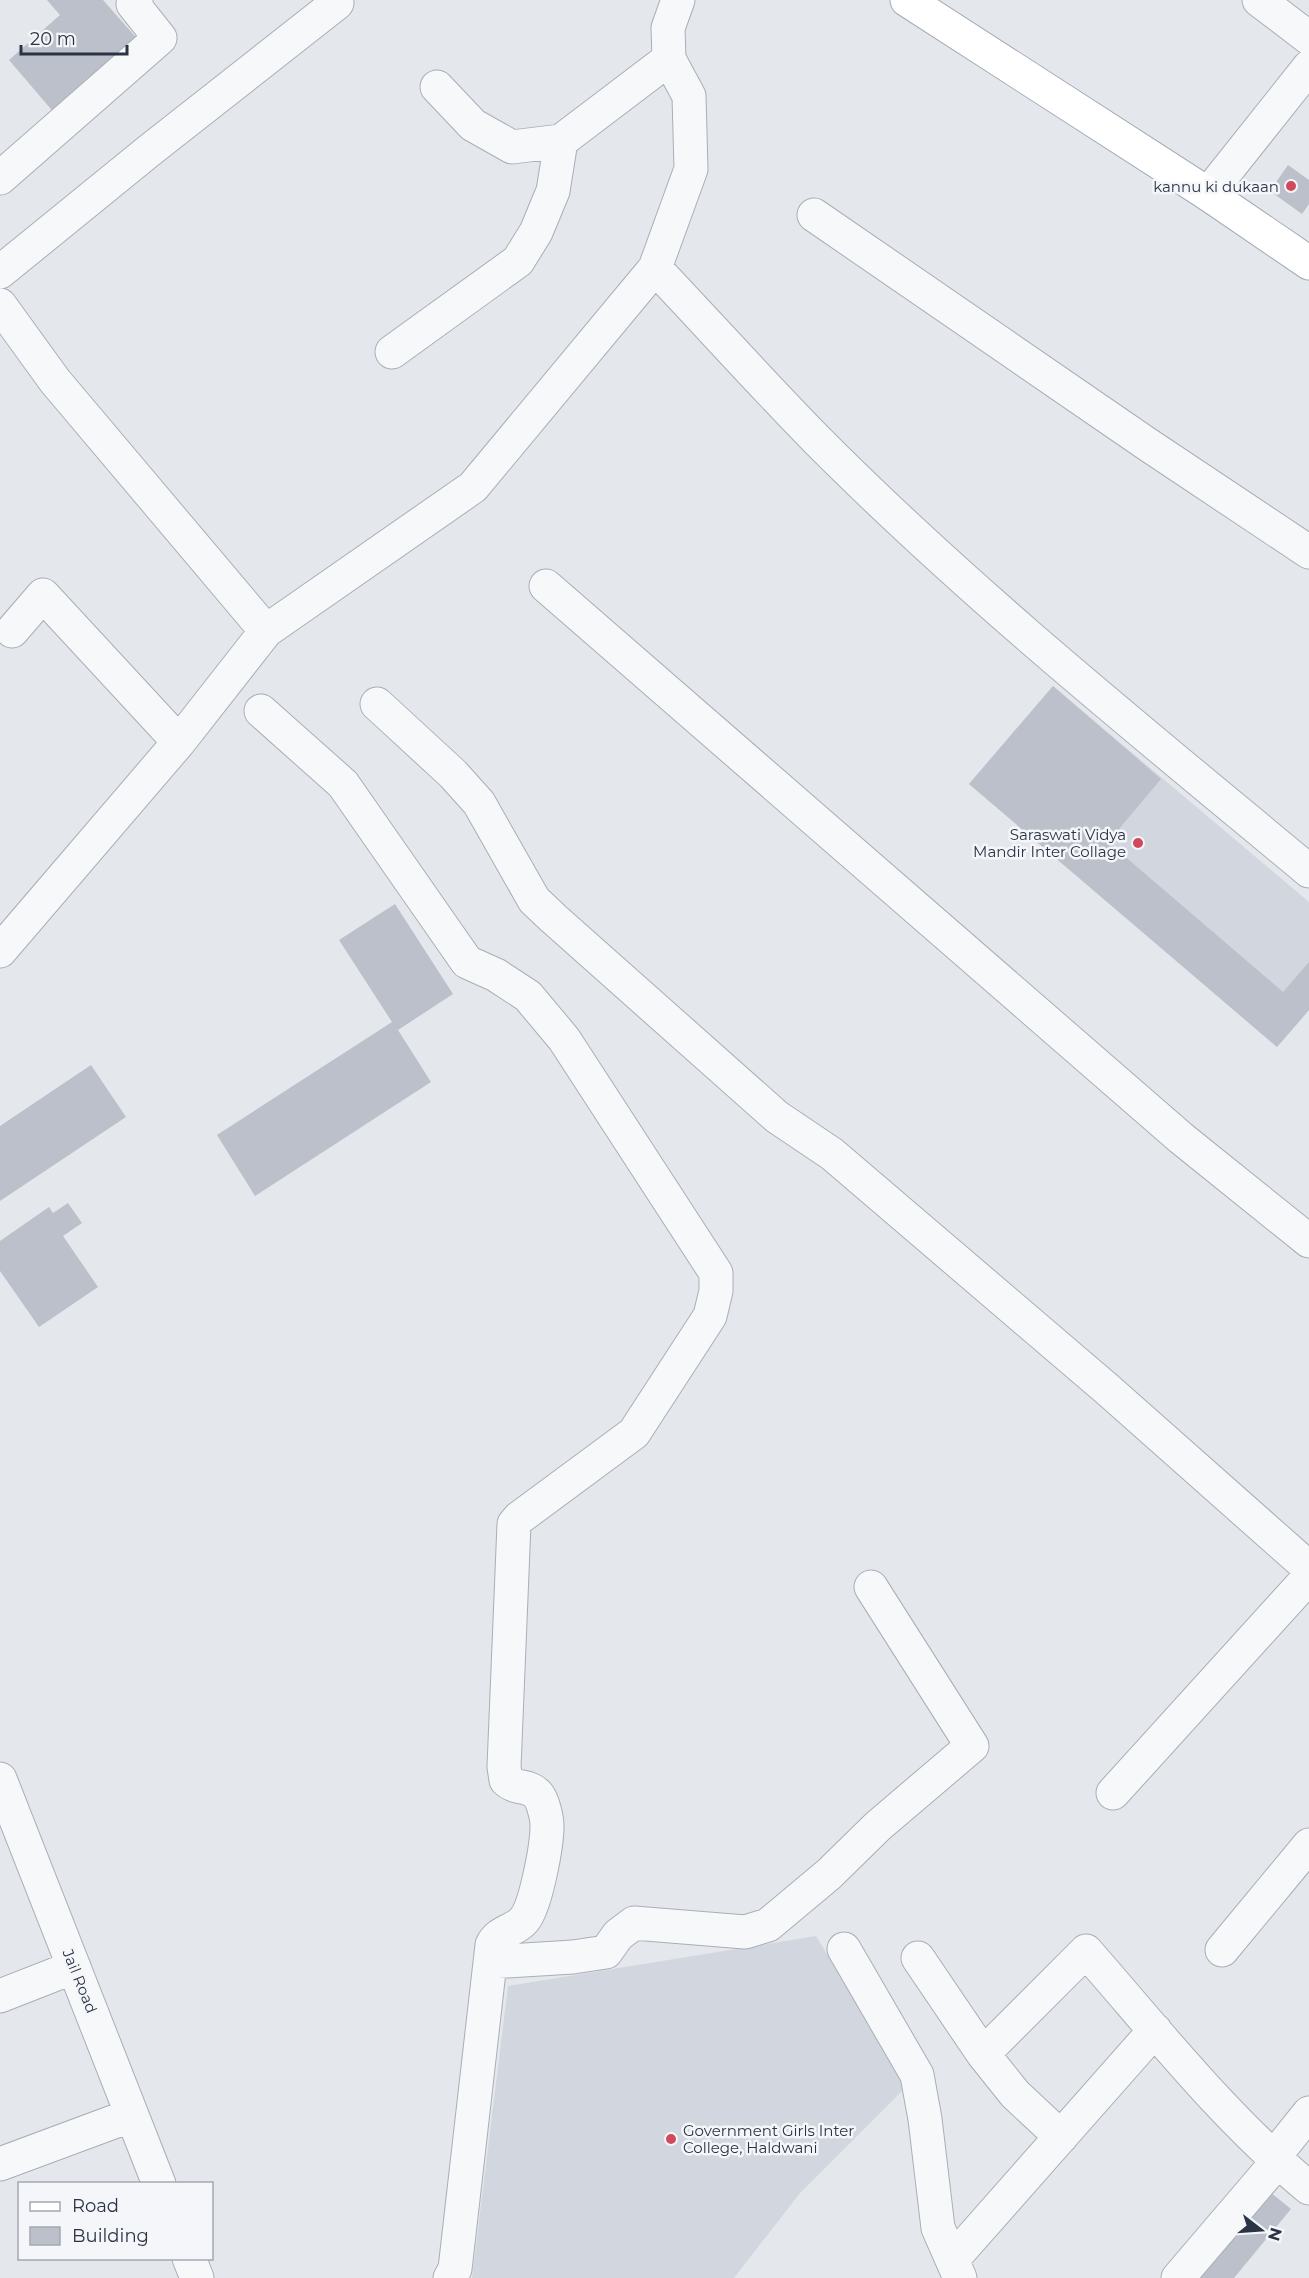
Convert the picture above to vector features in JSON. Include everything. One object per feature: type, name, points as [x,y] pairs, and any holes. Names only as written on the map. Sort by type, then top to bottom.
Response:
[{"type":"main road","points":[[907,0],[1208,194],[1309,263]]},
{"type":"street","points":[[0,178],[160,38],[133,3],[136,0]]},
{"type":"street","points":[[0,951],[179,742],[266,631],[473,487],[655,268],[691,169],[689,96],[669,59],[669,28],[678,0]]},
{"type":"street","points":[[1259,0],[1309,38]]},
{"type":"street","points":[[0,272],[337,3]]},
{"type":"street","points":[[436,87],[473,125],[512,147],[561,141],[669,59]]},
{"type":"street","points":[[1208,194],[1309,67]]},
{"type":"street","points":[[392,352],[518,261],[536,232],[553,191],[561,141]]},
{"type":"street","points":[[814,215],[1137,438],[1309,552]]},
{"type":"street","points":[[655,268],[818,440],[930,547],[1078,679],[1309,872]]},
{"type":"street","points":[[0,305],[55,381],[266,631]]},
{"type":"street","points":[[546,586],[1181,1138],[1309,1241]]},
{"type":"street","points":[[12,631],[43,596],[179,742]]},
{"type":"street","points":[[377,704],[453,774],[479,803],[534,900],[777,1117],[832,1154],[1107,1389],[1309,1568]]},
{"type":"street","points":[[261,711],[343,784],[467,962],[496,975],[528,996],[564,1039],[716,1273],[716,1291],[710,1316],[634,1432],[514,1524],[504,1767],[506,1780],[512,1786],[530,1788],[539,1796],[547,1824],[539,1877],[526,1918],[495,1939],[490,1962],[455,2269],[450,2278]]},
{"type":"street","points":[[1113,1793],[1309,1577]]},
{"type":"street","points":[[490,1962],[573,1958],[606,1952],[618,1935],[634,1923],[745,1932],[768,1925],[812,1889],[878,1826],[972,1746],[871,1587]]},
{"type":"street","name":"Jail Road","points":[[0,1779],[158,2182]]},
{"type":"street","points":[[1222,1950],[1309,1845]]},
{"type":"street","points":[[844,1949],[917,2075],[925,2119],[938,2228],[956,2269],[1061,2137],[1155,2030]]},
{"type":"street","points":[[983,2054],[1086,1951],[1207,2090],[1275,2160],[1309,2188]]},
{"type":"street","points":[[918,1958],[983,2054],[1015,2094],[1061,2137]]},
{"type":"street","points":[[0,1996],[74,1967]]},
{"type":"street","points":[[1178,2278],[1275,2160],[1309,2113]]},
{"type":"street","points":[[0,2164],[132,2115]]},
{"type":"street","points":[[189,2260],[197,2278]]},
{"type":"shaded area","name":"Saraswati Vidya Mandir Inter Collage","points":[[1053,686],[1309,902],[1309,1010],[1277,1047],[969,784]]},
{"type":"shaded area","name":"Government Girls Inter College, Haldwani","points":[[816,1936],[907,2086],[800,2193],[734,2278],[472,2278],[508,1986]]},
{"type":"building","points":[[47,0],[103,0],[140,42],[56,115],[9,60],[60,15]]},
{"type":"building","name":"kannu ki dukaan","points":[[1288,165],[1309,180],[1309,204],[1302,214],[1270,191]]},
{"type":"building","name":"Saraswati Vidya Mandir Inter Collage","points":[[1053,686],[1161,779],[1108,842],[1283,992],[1309,962],[1309,1010],[1277,1047],[969,784]]},
{"type":"building","points":[[395,904],[453,994],[398,1030],[431,1082],[255,1196],[217,1135],[392,1022],[339,940]]},
{"type":"building","points":[[91,1065],[126,1117],[0,1201],[0,1126]]},
{"type":"building","points":[[68,1203],[82,1223],[63,1236],[98,1287],[39,1327],[0,1271],[0,1241],[49,1207],[53,1213]]},
{"type":"building","points":[[1265,2188],[1291,2209],[1234,2278],[1190,2278]]},
{"type":"place","name":"kannu ki dukaan","points":[[1291,186]]},
{"type":"place","name":"Saraswati Vidya Mandir Inter Collage","points":[[1138,843]]},
{"type":"place","name":"Government Girls Inter College, Haldwani","points":[[671,2139]]}]
